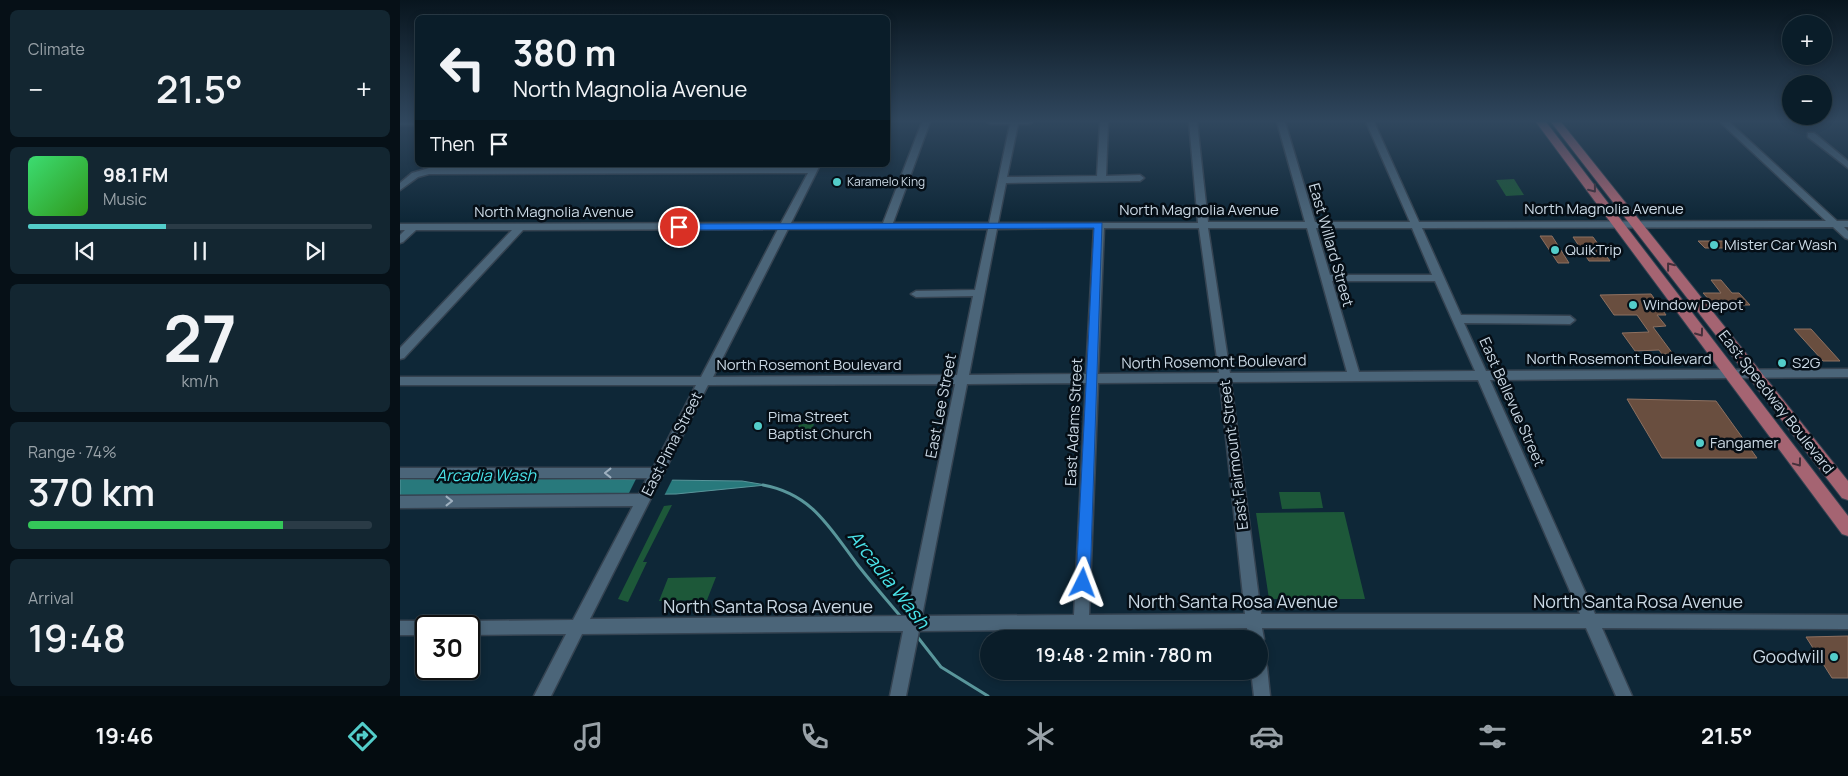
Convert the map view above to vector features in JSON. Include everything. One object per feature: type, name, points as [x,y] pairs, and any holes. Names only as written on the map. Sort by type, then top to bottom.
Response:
[{"type":"main road","name":"East Speedway Boulevard","points":[[1567,154],[1848,530]]},
{"type":"main road","name":"East Speedway Boulevard","points":[[1582,154],[1848,493]]},
{"type":"street","points":[[887,226],[914,154]]},
{"type":"street","name":"East Lee Street","points":[[898,696],[964,379],[1008,154]]},
{"type":"street","points":[[1101,179],[1102,154]]},
{"type":"street","name":"East Fairmount Street","points":[[1196,154],[1203,224],[1225,377],[1255,630]]},
{"type":"street","name":"East Willard Street","points":[[1290,154],[1354,376]]},
{"type":"street","name":"East Bellevue Street","points":[[1384,154],[1624,696]]},
{"type":"street","points":[[1759,154],[1848,236]]},
{"type":"street","points":[[1835,154],[1848,165]]},
{"type":"street","points":[[400,187],[422,172],[815,167]]},
{"type":"street","name":"East Pima Street","points":[[542,696],[815,167]]},
{"type":"street","points":[[1003,180],[1140,178]]},
{"type":"street","name":"North Magnolia Avenue","points":[[400,227],[784,227],[1414,223],[1848,224]]},
{"type":"street","name":"East Adams Street","points":[[1081,621],[1093,378],[1098,225]]},
{"type":"street","points":[[400,240],[414,227]]},
{"type":"street","points":[[400,355],[520,227]]},
{"type":"street","points":[[1326,278],[1438,278]]},
{"type":"street","points":[[916,294],[980,293]]},
{"type":"street","points":[[1457,320],[1570,320]]},
{"type":"street","name":"North Rosemont Boulevard","points":[[400,381],[704,381],[1848,373]]},
{"type":"street","points":[[400,473],[656,474]]},
{"type":"street","points":[[400,502],[645,497]]},
{"type":"street","name":"North Santa Rosa Avenue","points":[[480,628],[913,625],[1081,621],[1590,620],[1848,622]]},
{"type":"street","points":[[400,628],[415,628]]},
{"type":"street","points":[[1260,680],[1262,696]]},
{"type":"shaded area","points":[[1514,179],[1524,195],[1506,196],[1496,180]]},
{"type":"shaded area","points":[[799,424],[814,424],[810,438],[794,439]]},
{"type":"shaded area","name":"Arcadia Wash","points":[[505,478],[742,481],[766,485],[676,494],[400,497],[400,479]]},
{"type":"shaded area","points":[[1279,492],[1320,492],[1323,508],[1282,509]]},
{"type":"shaded area","points":[[672,505],[643,562],[647,562],[628,602],[618,599],[664,506]]},
{"type":"shaded area","points":[[1344,512],[1365,599],[1269,599],[1256,513]]},
{"type":"shaded area","points":[[716,577],[707,600],[659,601],[668,578]]},
{"type":"pier","points":[[637,477],[673,478],[664,496],[627,497]]},
{"type":"building","name":"QuikTrip","points":[[1540,236],[1552,236],[1569,263],[1558,263]]},
{"type":"building","name":"QuikTrip","points":[[1573,237],[1593,237],[1610,261],[1589,261]]},
{"type":"building","name":"Mister Car Wash","points":[[1698,241],[1729,241],[1736,248],[1705,248]]},
{"type":"building","points":[[1711,280],[1721,280],[1732,293],[1739,293],[1750,305],[1714,305],[1703,293],[1721,293]]},
{"type":"building","points":[[1651,294],[1666,315],[1657,315],[1666,326],[1653,327],[1673,354],[1662,354],[1659,350],[1635,351],[1622,333],[1649,332],[1637,315],[1614,315],[1600,295]]},
{"type":"building","points":[[1794,329],[1811,329],[1840,361],[1823,361]]},
{"type":"building","name":"Fangamer","points":[[1627,399],[1716,401],[1757,458],[1662,458]]},
{"type":"building","name":"Goodwill","points":[[1848,636],[1848,678],[1832,678],[1806,637]]},
{"type":"waterway","name":"Arcadia Wash","points":[[763,485],[780,489],[794,496],[818,514],[862,571],[901,617]]},
{"type":"waterway","name":"Arcadia Wash","points":[[916,635],[941,667],[988,696]]},
{"type":"place","name":"Karamelo King","points":[[837,182]]},
{"type":"place","name":"Mister Car Wash","points":[[1714,245]]},
{"type":"place","name":"QuikTrip","points":[[1555,250]]},
{"type":"place","name":"Window Depot","points":[[1633,305]]},
{"type":"place","name":"S2G","points":[[1782,363]]},
{"type":"place","name":"Pima Street Baptist Church","points":[[758,426]]},
{"type":"place","name":"Fangamer","points":[[1700,443]]},
{"type":"place","name":"Goodwill","points":[[1834,657]]},
{"type":"route","points":[[679,227],[1098,225],[1083,583]]}]
